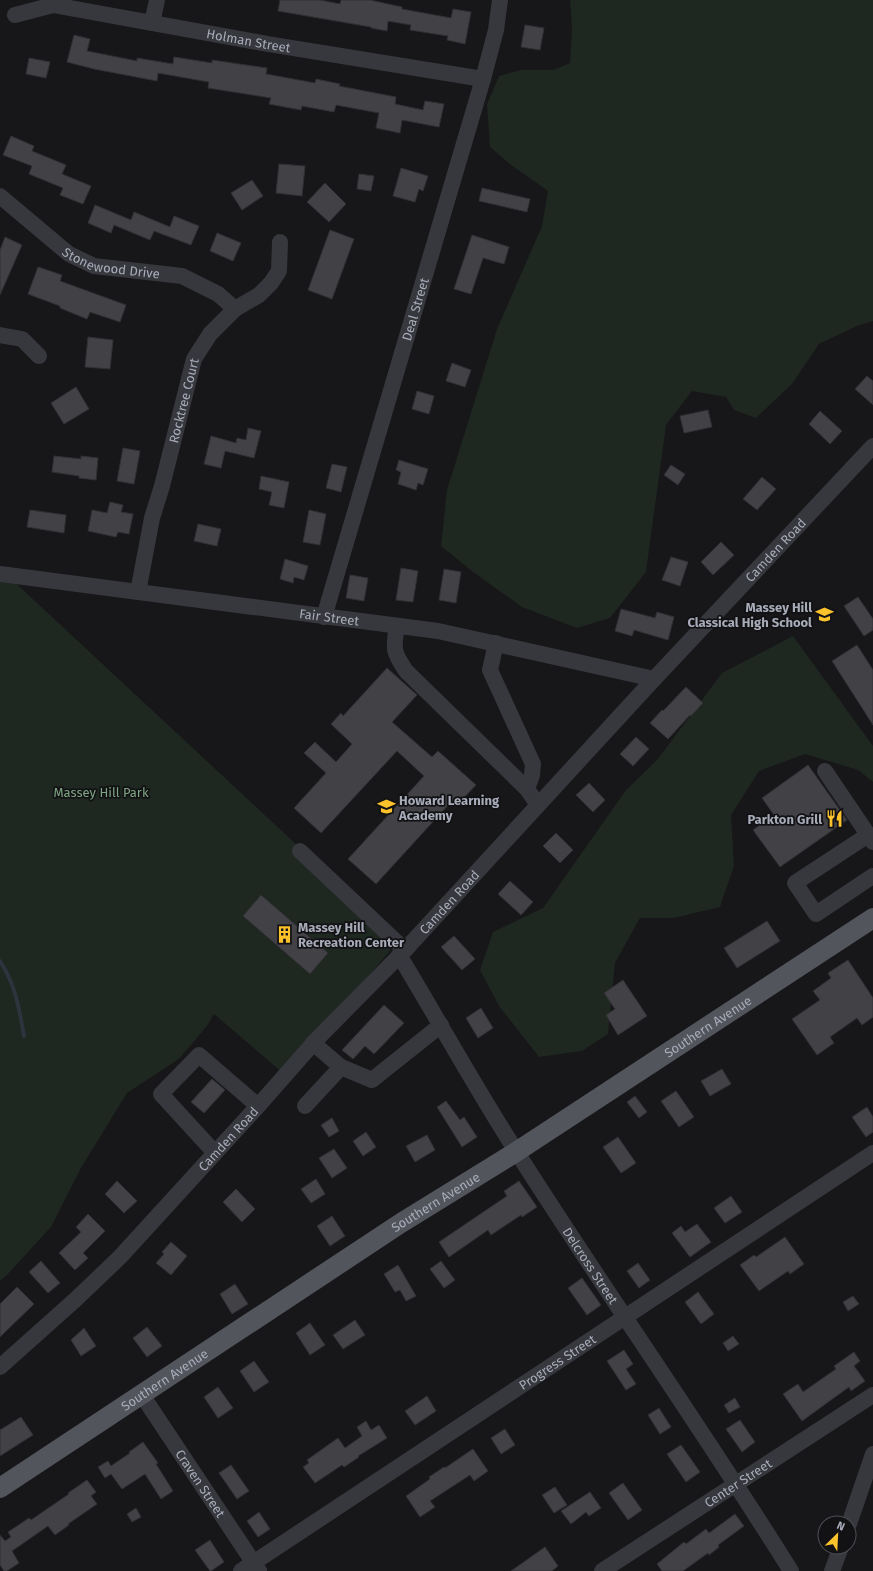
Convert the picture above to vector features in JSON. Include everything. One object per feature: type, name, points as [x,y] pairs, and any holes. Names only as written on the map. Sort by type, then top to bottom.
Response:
[{"type":"main road","name":"Southern Avenue","points":[[0,1488],[400,1223],[516,1152],[873,918]]},
{"type":"street","points":[[152,23],[157,0]]},
{"type":"street","name":"Deal Street","points":[[324,617],[483,79],[496,30],[500,0]]},
{"type":"street","name":"Holman Street","points":[[15,15],[53,5],[268,44],[483,79]]},
{"type":"street","name":"Stonewood Drive","points":[[0,196],[69,254],[94,266],[182,276],[218,294],[235,309]]},
{"type":"street","name":"Rocktree Court","points":[[138,592],[152,518],[162,486],[194,359],[210,334],[235,309],[259,295],[271,283],[279,271],[280,242]]},
{"type":"street","points":[[0,335],[22,339],[39,356]]},
{"type":"street","name":"Camden Road","points":[[0,1367],[76,1300],[120,1257],[258,1106],[313,1043],[402,952],[654,679],[873,446]]},
{"type":"street","name":"Fair Street","points":[[0,574],[438,632],[496,643],[654,679]]},
{"type":"street","points":[[398,626],[394,643],[396,655],[406,671],[527,789],[538,805]]},
{"type":"street","points":[[496,643],[490,670],[533,764],[532,775],[527,789]]},
{"type":"street","points":[[825,771],[870,838],[795,883],[816,914],[873,876]]},
{"type":"street","name":"Delcross Street","points":[[300,851],[402,952],[441,1025],[516,1152],[624,1318],[736,1484],[791,1571]]},
{"type":"street","points":[[313,1043],[341,1067],[372,1080],[441,1025]]},
{"type":"street","points":[[215,1153],[161,1094],[199,1055],[258,1106]]},
{"type":"street","points":[[305,1106],[341,1067]]},
{"type":"street","name":"Progress Street","points":[[251,1568],[873,1153]]},
{"type":"street","name":"Craven Street","points":[[142,1395],[251,1568]]},
{"type":"street","name":"Center Street","points":[[602,1571],[873,1395]]},
{"type":"street","points":[[852,1515],[873,1454]]},
{"type":"street","points":[[832,1571],[838,1555]]},
{"type":"green space","points":[[570,0],[873,0],[873,321],[857,326],[819,344],[792,384],[756,418],[734,410],[726,397],[692,391],[666,425],[646,572],[610,618],[577,628],[522,607],[473,572],[441,546],[447,490],[497,329],[542,226],[548,191],[511,165],[490,147],[487,104],[499,76],[521,70],[553,70],[570,63],[572,29]]},
{"type":"green space","name":"Massey Hill Park","points":[[0,574],[6,574],[399,940],[285,1075],[214,1014],[207,1026],[179,1059],[127,1093],[81,1168],[51,1227],[0,1281]]},
{"type":"green space","points":[[793,636],[873,746],[873,782],[858,770],[805,754],[759,771],[731,815],[734,866],[720,907],[674,918],[640,918],[615,963],[608,1034],[582,1051],[539,1057],[499,1006],[480,970],[493,932],[543,908],[626,790],[657,760],[722,673]]},
{"type":"building","points":[[280,0],[320,0],[340,4],[341,0],[370,0],[402,7],[402,9],[451,18],[453,9],[471,12],[465,44],[447,40],[448,36],[410,30],[411,25],[388,21],[387,31],[278,11]]},
{"type":"building","points":[[525,25],[544,28],[540,50],[521,47]]},
{"type":"building","points":[[74,35],[90,39],[87,51],[137,61],[137,58],[173,64],[174,57],[212,63],[212,60],[267,68],[266,74],[315,83],[316,79],[340,84],[339,86],[396,97],[395,104],[423,110],[425,101],[444,104],[439,127],[402,120],[400,133],[376,128],[379,113],[336,105],[334,112],[302,106],[301,110],[269,104],[271,98],[208,88],[209,82],[158,73],[157,81],[94,69],[67,62]]},
{"type":"building","points":[[29,58],[50,62],[46,78],[26,74]]},
{"type":"building","points":[[11,136],[34,146],[32,151],[66,165],[62,174],[91,186],[83,204],[60,195],[63,188],[29,174],[32,166],[3,155]]},
{"type":"building","points":[[279,164],[305,166],[302,196],[276,193]]},
{"type":"building","points":[[401,168],[428,176],[423,191],[419,189],[415,202],[393,196]]},
{"type":"building","points":[[359,174],[374,176],[371,191],[357,189]]},
{"type":"building","points":[[252,180],[263,196],[242,210],[231,193]]},
{"type":"building","points":[[325,183],[346,204],[329,222],[307,202]]},
{"type":"building","points":[[482,188],[530,199],[527,212],[479,201]]},
{"type":"building","points":[[95,205],[131,220],[134,212],[170,227],[174,216],[199,226],[191,245],[154,231],[150,240],[114,225],[111,233],[88,223]]},
{"type":"building","points":[[330,230],[354,239],[332,299],[308,290]]},
{"type":"building","points":[[217,233],[241,243],[233,261],[210,251]]},
{"type":"building","points":[[472,235],[509,247],[504,264],[483,258],[471,294],[454,289]]},
{"type":"building","points":[[5,237],[22,245],[0,295],[0,250]]},
{"type":"building","points":[[38,267],[62,275],[60,281],[126,305],[120,322],[90,312],[87,319],[60,308],[60,306],[28,294]]},
{"type":"building","points":[[88,337],[113,340],[110,369],[85,367]]},
{"type":"building","points":[[452,363],[471,370],[465,387],[446,381]]},
{"type":"building","points":[[867,376],[873,381],[873,405],[855,389]]},
{"type":"building","points":[[76,387],[89,409],[64,424],[51,403]]},
{"type":"building","points":[[417,391],[434,396],[429,414],[412,409]]},
{"type":"building","points":[[708,410],[712,427],[684,433],[680,416]]},
{"type":"building","points":[[820,411],[842,431],[830,444],[809,424]]},
{"type":"building","points":[[248,428],[261,431],[254,458],[225,451],[221,468],[204,464],[211,436],[236,443],[237,438],[246,440]]},
{"type":"building","points":[[123,448],[140,451],[134,484],[117,481]]},
{"type":"building","points":[[54,456],[81,459],[81,456],[98,458],[96,480],[52,472]]},
{"type":"building","points":[[399,460],[428,469],[423,485],[418,483],[416,490],[398,484],[401,472],[396,470]]},
{"type":"building","points":[[332,464],[347,467],[341,492],[326,488]]},
{"type":"building","points":[[671,465],[685,474],[678,485],[664,475]]},
{"type":"building","points":[[261,476],[289,482],[284,508],[269,505],[272,492],[259,489]]},
{"type":"building","points":[[762,477],[776,489],[757,510],[743,499]]},
{"type":"building","points":[[110,502],[123,505],[121,512],[133,514],[129,534],[118,532],[116,537],[88,531],[92,510],[107,513]]},
{"type":"building","points":[[30,510],[66,515],[64,533],[27,527]]},
{"type":"building","points":[[309,510],[326,514],[320,545],[303,542]]},
{"type":"building","points":[[198,524],[221,529],[217,546],[194,541]]},
{"type":"building","points":[[721,542],[734,555],[713,575],[701,562]]},
{"type":"building","points":[[671,557],[688,562],[680,586],[662,580]]},
{"type":"building","points":[[285,559],[308,566],[304,580],[294,577],[293,583],[280,579]]},
{"type":"building","points":[[401,568],[418,571],[413,602],[396,600]]},
{"type":"building","points":[[444,569],[461,572],[456,603],[439,600]]},
{"type":"building","points":[[350,575],[368,578],[364,601],[346,598]]},
{"type":"building","points":[[858,597],[873,619],[873,630],[864,636],[844,606]]},
{"type":"building","points":[[621,609],[655,618],[657,612],[674,617],[668,640],[634,630],[632,636],[615,631]]},
{"type":"building","points":[[857,645],[873,670],[873,725],[832,661]]},
{"type":"building","points":[[387,668],[417,695],[392,722],[432,757],[438,751],[476,785],[456,806],[451,802],[376,884],[348,859],[424,776],[397,751],[321,833],[294,808],[326,773],[304,753],[315,742],[336,762],[352,744],[331,724],[341,713],[343,716]]},
{"type":"building","points":[[686,687],[703,703],[668,739],[650,723]]},
{"type":"building","points":[[636,737],[649,749],[633,766],[620,754]]},
{"type":"building","points":[[808,765],[847,820],[780,867],[753,830],[774,815],[762,798]]},
{"type":"building","points":[[589,783],[605,800],[593,812],[576,795]]},
{"type":"building","points":[[556,833],[573,850],[560,863],[543,846]]},
{"type":"building","points":[[510,881],[533,902],[521,915],[498,894]]},
{"type":"building","name":"Massey Hill Recreation Center","points":[[261,895],[328,953],[310,974],[243,916]]},
{"type":"building","points":[[767,921],[780,941],[737,968],[724,948]]},
{"type":"building","points":[[454,936],[475,959],[462,970],[441,947]]},
{"type":"building","points":[[848,960],[873,998],[873,1017],[862,1025],[857,1018],[830,1037],[834,1043],[817,1055],[792,1019],[820,1000],[813,991],[831,978],[828,973]]},
{"type":"building","points":[[623,980],[647,1016],[618,1035],[606,1015],[615,1009],[604,993]]},
{"type":"building","points":[[384,1005],[404,1023],[374,1054],[365,1046],[353,1059],[342,1050]]},
{"type":"building","points":[[481,1008],[493,1028],[478,1038],[466,1018]]},
{"type":"building","points":[[722,1069],[731,1084],[710,1096],[701,1081]]},
{"type":"building","points":[[212,1079],[225,1090],[204,1113],[191,1102]]},
{"type":"building","points":[[676,1091],[694,1117],[679,1127],[661,1101]]},
{"type":"building","points":[[635,1096],[647,1112],[639,1118],[627,1102]]},
{"type":"building","points":[[446,1101],[460,1120],[464,1117],[477,1137],[462,1147],[437,1107]]},
{"type":"building","points":[[867,1107],[873,1117],[873,1132],[866,1137],[852,1117]]},
{"type":"building","points":[[332,1118],[339,1131],[329,1137],[321,1125]]},
{"type":"building","points":[[366,1132],[376,1147],[363,1156],[353,1141]]},
{"type":"building","points":[[427,1135],[435,1150],[415,1162],[406,1146]]},
{"type":"building","points":[[618,1137],[636,1163],[621,1173],[603,1147]]},
{"type":"building","points":[[334,1149],[347,1168],[332,1178],[319,1158]]},
{"type":"building","points":[[316,1179],[325,1194],[311,1203],[301,1189]]},
{"type":"building","points":[[117,1181],[137,1201],[124,1213],[105,1194]]},
{"type":"building","points":[[519,1181],[537,1207],[522,1217],[521,1215],[491,1235],[488,1230],[449,1257],[439,1242],[507,1196],[504,1191]]},
{"type":"building","points":[[236,1189],[255,1209],[242,1222],[223,1202]]},
{"type":"building","points":[[731,1196],[742,1212],[725,1223],[714,1208]]},
{"type":"building","points":[[88,1214],[105,1231],[83,1253],[88,1258],[75,1270],[59,1253],[81,1232],[76,1227]]},
{"type":"building","points":[[332,1216],[345,1236],[330,1246],[317,1226]]},
{"type":"building","points":[[697,1224],[711,1242],[690,1257],[672,1233],[681,1226],[685,1232]]},
{"type":"building","points":[[785,1237],[804,1264],[790,1274],[788,1271],[759,1291],[740,1265],[754,1255],[756,1257]]},
{"type":"building","points":[[171,1242],[187,1256],[171,1275],[156,1263],[164,1254],[162,1252]]},
{"type":"building","points":[[41,1261],[60,1283],[48,1293],[29,1272]]},
{"type":"building","points":[[441,1261],[455,1280],[444,1288],[430,1269]]},
{"type":"building","points":[[638,1263],[650,1280],[639,1288],[627,1271]]},
{"type":"building","points":[[398,1265],[416,1296],[406,1301],[400,1290],[395,1292],[384,1274]]},
{"type":"building","points":[[582,1278],[601,1305],[587,1315],[568,1288]]},
{"type":"building","points":[[235,1284],[248,1304],[232,1314],[220,1294]]},
{"type":"building","points":[[17,1287],[34,1304],[0,1337],[0,1304]]},
{"type":"building","points":[[698,1292],[714,1314],[701,1324],[685,1302]]},
{"type":"building","points":[[853,1296],[859,1304],[848,1311],[843,1302]]},
{"type":"building","points":[[355,1320],[365,1335],[343,1349],[333,1335]]},
{"type":"building","points":[[310,1323],[325,1345],[310,1355],[296,1333]]},
{"type":"building","points":[[147,1327],[162,1346],[147,1357],[133,1338]]},
{"type":"building","points":[[84,1328],[96,1346],[81,1356],[71,1340]]},
{"type":"building","points":[[733,1336],[739,1344],[728,1351],[723,1343]]},
{"type":"building","points":[[624,1350],[633,1364],[626,1369],[636,1384],[626,1390],[607,1361]]},
{"type":"building","points":[[854,1352],[860,1361],[854,1366],[865,1381],[851,1391],[849,1387],[802,1421],[783,1394],[798,1384],[803,1392],[836,1369],[834,1366]]},
{"type":"building","points":[[254,1361],[269,1382],[254,1392],[240,1371]]},
{"type":"building","points":[[218,1387],[233,1408],[218,1418],[204,1397]]},
{"type":"building","points":[[427,1396],[436,1411],[415,1425],[405,1411]]},
{"type":"building","points":[[735,1398],[740,1407],[729,1413],[724,1405]]},
{"type":"building","points":[[659,1408],[671,1427],[660,1434],[648,1415]]},
{"type":"building","points":[[21,1417],[33,1435],[0,1456],[0,1430]]},
{"type":"building","points":[[740,1420],[755,1442],[742,1452],[726,1429]]},
{"type":"building","points":[[366,1421],[371,1430],[379,1425],[387,1438],[358,1456],[359,1457],[344,1467],[342,1465],[315,1483],[303,1467],[309,1463],[307,1460],[338,1438],[345,1448],[362,1436],[357,1427]]},
{"type":"building","points":[[505,1429],[515,1445],[501,1454],[491,1438]]},
{"type":"building","points":[[143,1442],[158,1463],[156,1464],[173,1491],[161,1499],[145,1474],[122,1489],[111,1474],[105,1478],[98,1467],[108,1461],[111,1466]]},
{"type":"building","points":[[681,1445],[700,1472],[686,1482],[667,1454]]},
{"type":"building","points":[[473,1449],[488,1471],[474,1481],[470,1475],[430,1501],[435,1507],[420,1517],[406,1496],[430,1479],[429,1477]]},
{"type":"building","points":[[231,1465],[249,1491],[237,1499],[219,1473]]},
{"type":"building","points":[[87,1480],[96,1492],[91,1496],[97,1504],[55,1535],[48,1526],[12,1551],[19,1563],[7,1571],[4,1571],[0,1565],[0,1535],[5,1541],[11,1537],[8,1532],[29,1518],[31,1520]]},
{"type":"building","points":[[623,1483],[642,1510],[628,1520],[609,1493]]},
{"type":"building","points":[[555,1487],[567,1505],[554,1513],[542,1495]]},
{"type":"building","points":[[590,1492],[601,1508],[589,1516],[586,1512],[571,1524],[561,1511]]},
{"type":"building","points":[[136,1508],[141,1517],[132,1522],[127,1514]]},
{"type":"building","points":[[259,1512],[270,1529],[258,1537],[247,1521]]},
{"type":"building","points":[[735,1514],[744,1526],[718,1545],[719,1547],[709,1555],[708,1553],[683,1571],[662,1571],[657,1564],[684,1542],[686,1544],[706,1529],[709,1533]]},
{"type":"building","points":[[210,1540],[224,1562],[211,1571],[195,1550]]},
{"type":"building","points":[[545,1547],[558,1566],[552,1571],[511,1571]]},
{"type":"waterway","points":[[0,961],[10,979],[13,988],[24,1036]]},
{"type":"place","name":"Massey Hill Classical High School","points":[[825,614]]},
{"type":"place","name":"Howard Learning Academy","points":[[386,807]]},
{"type":"place","name":"Parkton Grill","points":[[835,819]]},
{"type":"place","name":"Massey Hill Recreation Center","points":[[285,934]]}]
